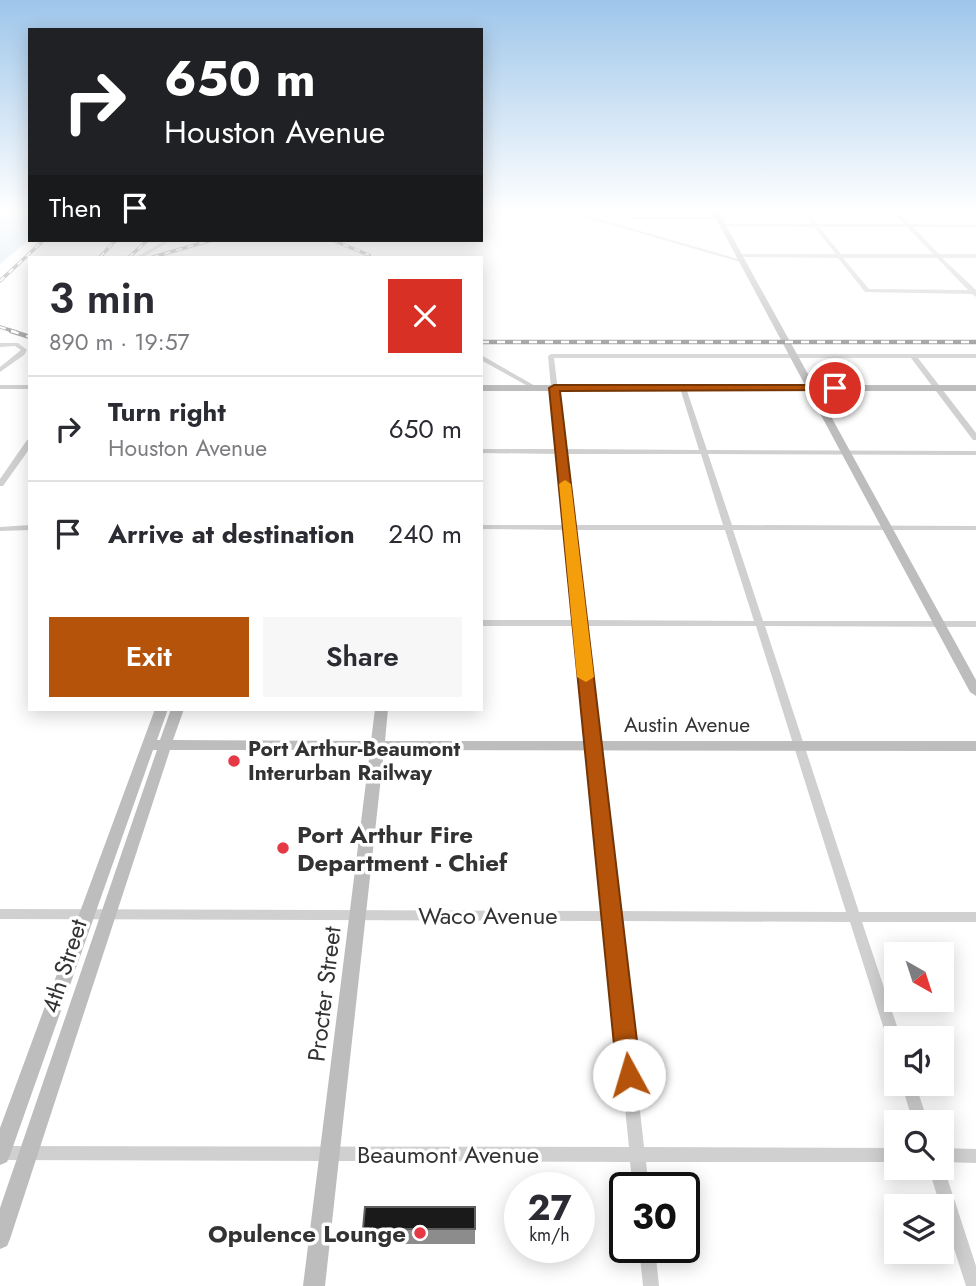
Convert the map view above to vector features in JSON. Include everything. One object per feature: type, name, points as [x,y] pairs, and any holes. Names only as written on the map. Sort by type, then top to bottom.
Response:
[{"type":"main road","points":[[483,388],[976,388]]},
{"type":"street","points":[[747,271],[976,692]]},
{"type":"street","points":[[850,271],[867,291],[975,293]]},
{"type":"street","points":[[953,271],[975,293]]},
{"type":"street","points":[[0,345],[16,344],[24,350],[0,370]]},
{"type":"street","points":[[639,1172],[551,356],[976,356]]},
{"type":"street","points":[[913,356],[976,438]]},
{"type":"street","points":[[483,358],[535,388]]},
{"type":"street","points":[[0,387],[28,387]]},
{"type":"street","points":[[682,388],[890,1026]]},
{"type":"street","points":[[0,484],[28,445]]},
{"type":"street","points":[[483,451],[976,453]]},
{"type":"street","points":[[0,530],[28,527]]},
{"type":"street","points":[[483,527],[976,528]]},
{"type":"street","points":[[483,623],[976,624]]},
{"type":"street","name":"4th Street","points":[[0,1154],[160,711]]},
{"type":"street","name":"4th Street","points":[[0,1239],[176,711]]},
{"type":"street","name":"Procter Street","points":[[314,1286],[382,711]]},
{"type":"street","name":"Austin Avenue","points":[[147,745],[976,746]]},
{"type":"street","name":"Waco Avenue","points":[[0,914],[976,917]]},
{"type":"street","name":"Beaumont Avenue","points":[[0,1154],[884,1155]]},
{"type":"street","points":[[954,1155],[976,1156]]},
{"type":"street","points":[[940,1180],[974,1286]]},
{"type":"street","points":[[649,1263],[652,1286]]},
{"type":"building","points":[[365,1207],[475,1207],[475,1229],[363,1229]]},
{"type":"railway","points":[[0,281],[11,271]]},
{"type":"railway","points":[[0,327],[16,332]]},
{"type":"railway","points":[[11,331],[28,336]]},
{"type":"railway","points":[[483,342],[976,342]]},
{"type":"slow traffic","points":[[565,484],[586,677]]},
{"type":"place","name":"Port Arthur-Beaumont Interurban Railway","points":[[234,761]]},
{"type":"place","name":"Port Arthur Fire Department - Chief","points":[[283,848]]},
{"type":"place","name":"Opulence Lounge","points":[[420,1233]]},
{"type":"route","points":[[629,1075],[554,388],[835,388]]}]
